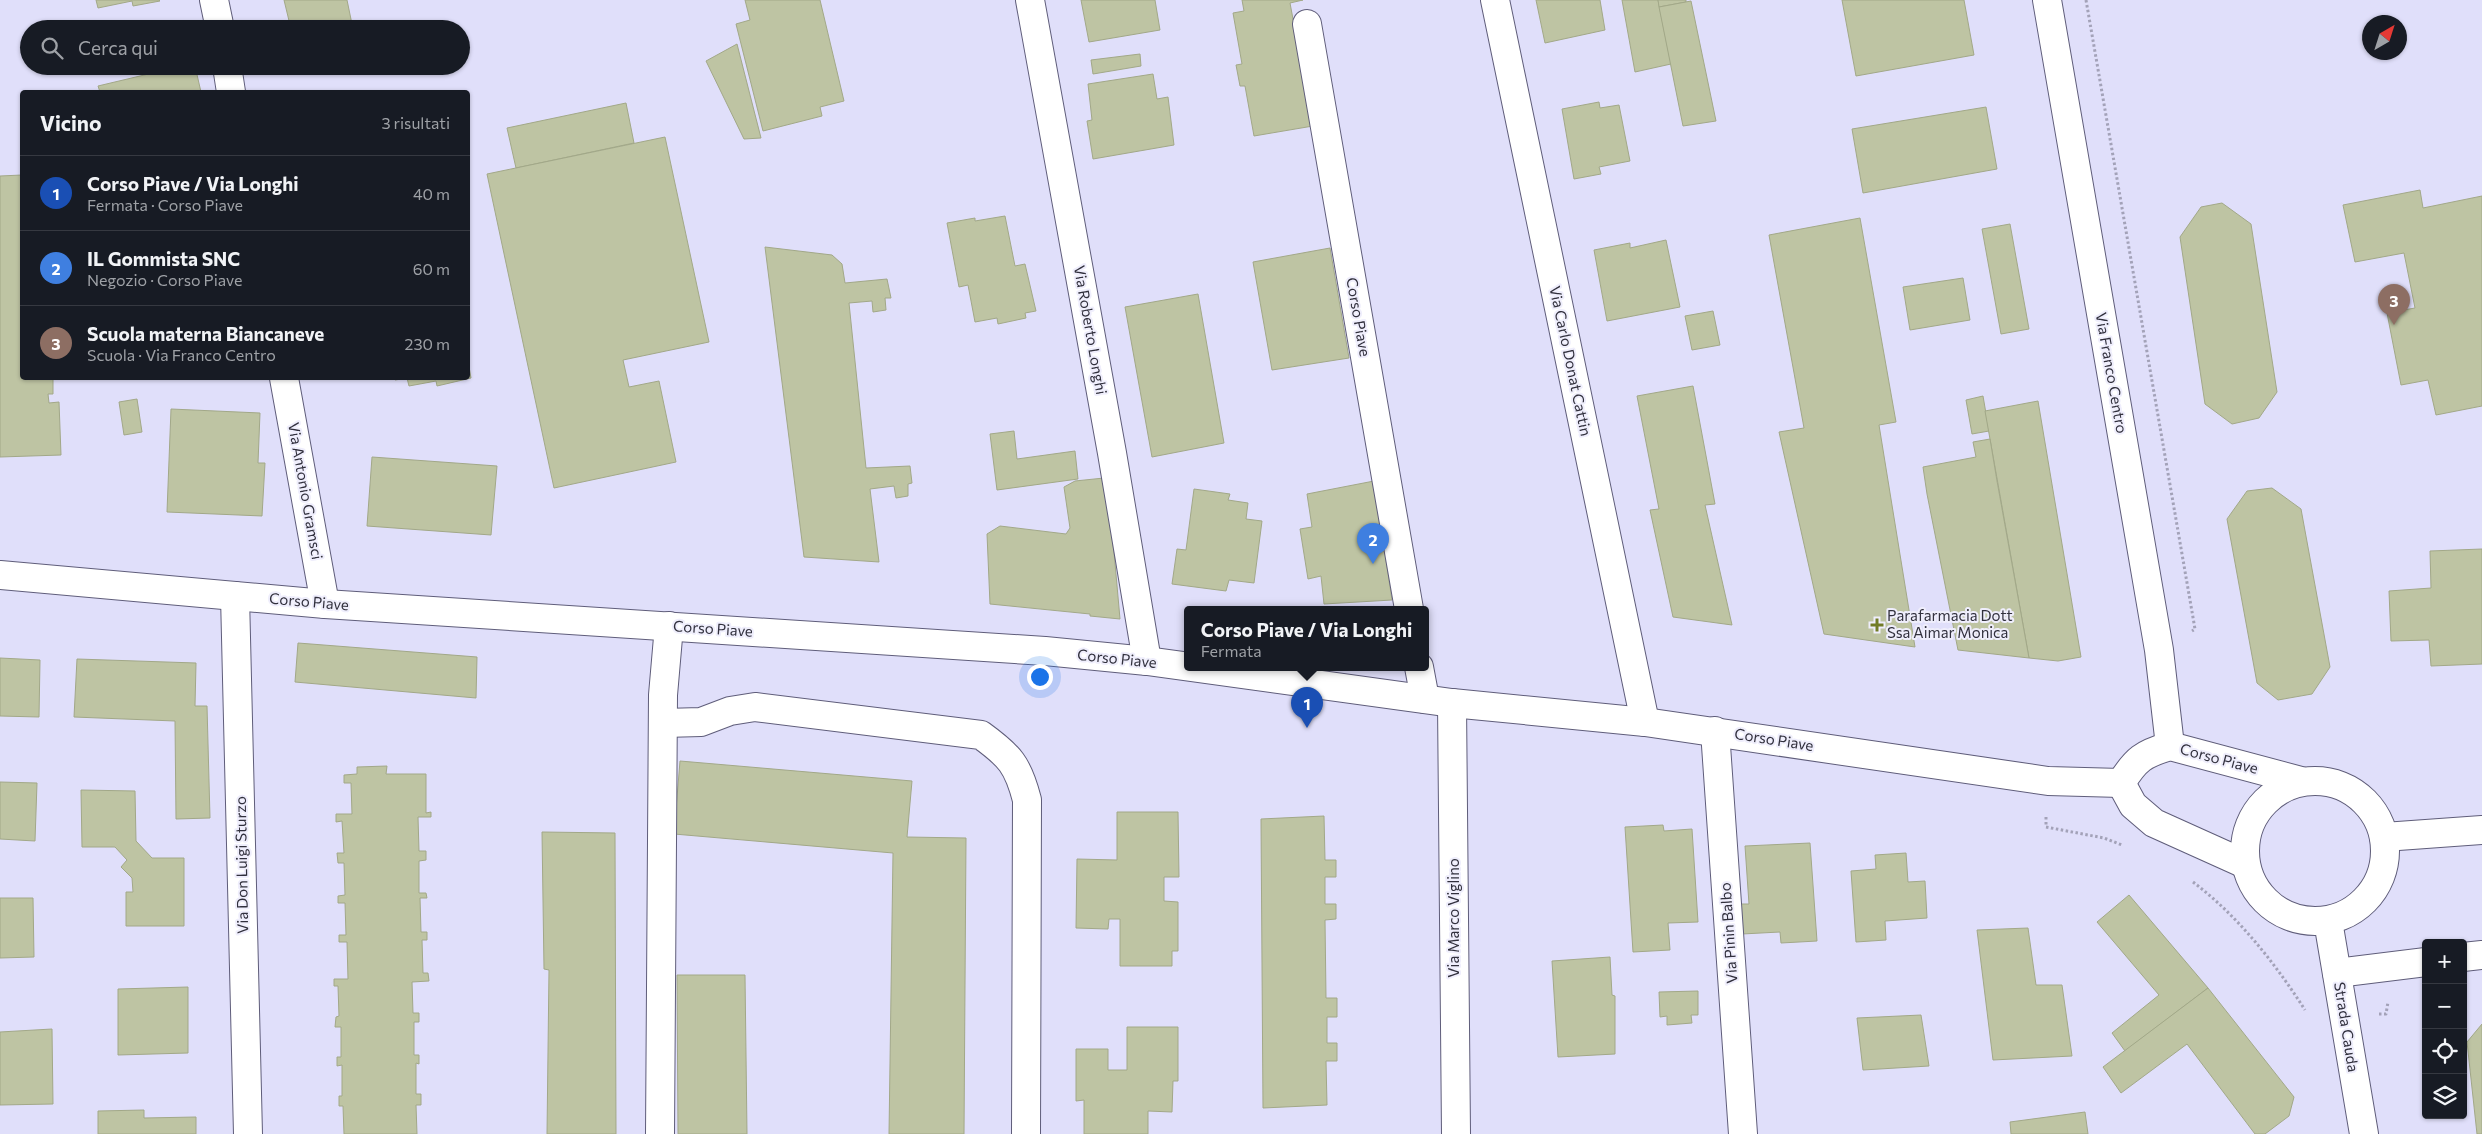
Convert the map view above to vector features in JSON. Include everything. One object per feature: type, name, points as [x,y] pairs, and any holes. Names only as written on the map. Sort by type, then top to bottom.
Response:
[{"type":"street","points":[[214,0],[218,20]]},
{"type":"street","name":"Via Roberto Longhi","points":[[1030,0],[1112,453],[1147,662]]},
{"type":"street","name":"Via Carlo Donat Cattin","points":[[1495,0],[1645,722]]},
{"type":"street","name":"Via Franco Centro","points":[[2047,0],[2159,650],[2170,746]]},
{"type":"street","name":"Corso Piave","points":[[1307,24],[1408,606]]},
{"type":"street","points":[[228,75],[231,90]]},
{"type":"street","name":"Via Antonio Gramsci","points":[[284,380],[325,604]]},
{"type":"street","name":"Corso Piave","points":[[0,575],[325,604],[1045,651],[1184,667]]},
{"type":"street","name":"Via Don Luigi Sturzo","points":[[236,596],[248,1134]]},
{"type":"street","points":[[660,1134],[663,695],[669,626]]},
{"type":"street","name":"Corso Piave","points":[[1215,671],[1452,703],[1645,722],[1715,731],[2048,781],[2121,784],[2136,760],[2150,752],[2170,746],[2301,782]]},
{"type":"street","points":[[1421,671],[1425,699]]},
{"type":"street","name":"Via Marco Viglino","points":[[1452,703],[1456,1134]]},
{"type":"street","points":[[664,724],[701,722],[730,711],[755,707],[981,735],[1005,753],[1021,775],[1027,800],[1026,1134]]},
{"type":"street","name":"Via Pinin Balbo","points":[[1715,731],[1743,1134]]},
{"type":"street","points":[[2329,781],[2354,792],[2374,812],[2384,837],[2384,865],[2373,891],[2354,910],[2328,921],[2300,920],[2275,909],[2256,890],[2246,864],[2245,837],[2256,811],[2276,791],[2301,782],[2329,781]]},
{"type":"street","points":[[2121,784],[2133,805],[2154,823],[2246,864]]},
{"type":"street","points":[[2384,837],[2482,830]]},
{"type":"street","name":"Strada Cauda","points":[[2328,921],[2364,1134]]},
{"type":"street","points":[[2467,957],[2482,955]]},
{"type":"street","points":[[2337,973],[2422,962]]},
{"type":"path","points":[[2048,781],[2046,827],[2104,838],[2129,848]]},
{"type":"path","points":[[2190,879],[2210,895],[2253,939],[2286,980],[2307,1014]]},
{"type":"building","points":[[96,0],[160,1],[133,6],[132,1],[98,8]]},
{"type":"building","points":[[284,0],[347,0],[351,20],[289,20]]},
{"type":"building","points":[[745,0],[820,0],[844,101],[820,107],[822,116],[763,131],[736,24],[750,20]]},
{"type":"building","points":[[1081,0],[1155,0],[1160,30],[1089,42]]},
{"type":"building","points":[[1242,0],[1303,0],[1290,3],[1313,126],[1254,136],[1245,86],[1240,86],[1236,65],[1242,64],[1233,13],[1244,11]]},
{"type":"building","points":[[1536,0],[1600,0],[1605,30],[1545,43]]},
{"type":"building","points":[[1622,0],[1658,0],[1671,64],[1635,72]]},
{"type":"building","points":[[1658,0],[1686,0],[1686,2],[1659,7]]},
{"type":"building","points":[[1842,0],[1964,0],[1974,55],[1856,76]]},
{"type":"building","points":[[1691,1],[1716,121],[1683,126],[1659,7]]},
{"type":"building","points":[[737,44],[761,138],[744,139],[706,61]]},
{"type":"building","points":[[1140,54],[1141,66],[1093,74],[1091,60]]},
{"type":"building","points":[[1153,74],[1157,99],[1168,97],[1174,145],[1093,159],[1087,121],[1092,120],[1088,84]]},
{"type":"building","points":[[144,75],[197,75],[201,90],[99,90],[98,86]]},
{"type":"building","points":[[1599,102],[1600,108],[1619,105],[1630,161],[1599,167],[1601,174],[1574,179],[1562,109]]},
{"type":"building","points":[[626,103],[634,143],[516,168],[507,128]]},
{"type":"building","points":[[1986,107],[1997,169],[1863,193],[1852,129]]},
{"type":"building","points":[[665,137],[709,342],[623,360],[629,387],[659,381],[676,462],[554,488],[487,174]]},
{"type":"building","points":[[20,175],[20,380],[53,380],[53,394],[48,394],[49,403],[59,402],[61,455],[0,457],[0,176]]},
{"type":"building","points":[[2420,190],[2423,208],[2482,196],[2482,406],[2436,415],[2428,380],[2401,385],[2387,313],[2415,308],[2404,253],[2355,262],[2343,205]]},
{"type":"building","points":[[2222,203],[2251,224],[2277,392],[2259,418],[2232,424],[2205,404],[2180,237],[2201,207]]},
{"type":"building","points":[[1005,216],[1015,266],[1025,264],[1036,311],[1025,313],[1026,318],[998,324],[997,318],[975,322],[968,285],[959,287],[947,223],[975,218],[975,221]]},
{"type":"building","points":[[1860,218],[1896,422],[1879,425],[1915,647],[1824,634],[1779,432],[1804,428],[1769,235]]},
{"type":"building","points":[[2010,224],[2029,329],[2001,334],[1982,229]]},
{"type":"building","points":[[1666,240],[1680,307],[1607,321],[1594,250],[1630,243],[1630,248]]},
{"type":"building","points":[[765,247],[832,255],[842,264],[845,283],[887,279],[891,298],[885,298],[886,310],[873,312],[872,301],[849,303],[866,468],[910,466],[912,483],[908,484],[908,496],[896,498],[894,486],[870,489],[879,562],[804,557]]},
{"type":"building","points":[[1330,248],[1349,358],[1272,370],[1253,262]]},
{"type":"building","points":[[1963,278],[1970,320],[1910,330],[1903,287]]},
{"type":"building","points":[[1198,294],[1224,443],[1152,457],[1125,307]]},
{"type":"building","points":[[1713,311],[1720,345],[1692,350],[1685,316]]},
{"type":"building","points":[[408,380],[462,380],[437,386],[436,381],[409,386]]},
{"type":"building","points":[[1693,386],[1715,504],[1705,505],[1732,625],[1673,617],[1650,510],[1659,509],[1637,396]]},
{"type":"building","points":[[1983,396],[1989,431],[1972,434],[1966,400]]},
{"type":"building","points":[[137,399],[142,432],[124,435],[119,402]]},
{"type":"building","points":[[2038,401],[2081,657],[2058,661],[2029,658],[1985,411]]},
{"type":"building","points":[[171,409],[260,413],[258,463],[265,463],[262,516],[167,512]]},
{"type":"building","points":[[1014,431],[1017,459],[1075,451],[1078,479],[997,490],[990,434]]},
{"type":"building","points":[[1990,439],[2029,658],[1958,650],[1927,494],[1923,467],[1976,457],[1973,442]]},
{"type":"building","points":[[372,457],[497,466],[491,535],[367,526]]},
{"type":"building","points":[[1104,478],[1114,552],[1120,619],[1090,616],[1090,614],[990,604],[987,534],[1000,526],[1066,534],[1070,528],[1064,487],[1075,481]]},
{"type":"building","points":[[1374,481],[1392,600],[1324,604],[1321,576],[1308,579],[1300,529],[1312,527],[1307,494]]},
{"type":"building","points":[[2272,488],[2301,509],[2330,667],[2312,694],[2278,700],[2257,683],[2227,519],[2247,491]]},
{"type":"building","points":[[1194,489],[1230,494],[1228,500],[1248,503],[1246,519],[1262,521],[1254,583],[1229,580],[1226,591],[1172,584],[1177,549],[1186,550]]},
{"type":"building","points":[[2482,549],[2482,664],[2431,666],[2429,640],[2391,641],[2389,591],[2431,588],[2430,551]]},
{"type":"building","points":[[298,643],[477,657],[476,698],[295,682]]},
{"type":"building","points":[[0,658],[40,660],[39,717],[0,716]]},
{"type":"building","points":[[77,659],[196,663],[195,706],[207,706],[210,818],[176,819],[175,721],[74,717]]},
{"type":"building","points":[[680,761],[912,781],[907,837],[966,838],[964,1134],[889,1134],[893,853],[674,834]]},
{"type":"building","points":[[387,766],[386,774],[426,774],[426,813],[431,812],[431,817],[418,817],[419,851],[426,851],[426,860],[419,861],[419,893],[426,893],[427,898],[420,898],[421,932],[427,932],[427,940],[422,940],[423,973],[428,973],[429,981],[412,982],[413,1013],[419,1013],[419,1022],[414,1022],[414,1055],[419,1055],[419,1064],[416,1063],[416,1094],[421,1094],[421,1105],[416,1105],[417,1134],[344,1134],[343,1106],[339,1106],[339,1096],[342,1096],[342,1065],[337,1066],[337,1057],[341,1057],[341,1027],[335,1027],[336,1017],[339,1016],[338,986],[334,986],[334,979],[348,979],[347,942],[339,942],[339,935],[346,935],[345,903],[338,903],[338,896],[345,895],[344,863],[338,863],[337,853],[344,853],[342,821],[336,822],[336,814],[352,814],[351,783],[344,783],[344,775],[357,774],[357,767]]},
{"type":"building","points":[[0,782],[37,783],[35,841],[0,839]]},
{"type":"building","points":[[81,790],[135,791],[136,841],[152,858],[184,858],[184,926],[126,926],[126,892],[133,892],[132,878],[121,867],[127,860],[115,847],[82,847]]},
{"type":"building","points":[[1117,812],[1178,812],[1179,877],[1164,877],[1164,901],[1178,902],[1178,951],[1172,951],[1172,966],[1120,966],[1120,919],[1109,919],[1108,929],[1076,928],[1077,859],[1117,860]]},
{"type":"building","points":[[1324,816],[1325,860],[1336,860],[1336,877],[1325,877],[1325,904],[1336,904],[1336,919],[1325,920],[1326,998],[1337,998],[1337,1017],[1327,1017],[1327,1043],[1337,1043],[1337,1061],[1326,1061],[1327,1105],[1263,1108],[1261,819]]},
{"type":"building","points":[[1663,825],[1664,831],[1692,829],[1698,922],[1668,923],[1670,950],[1633,952],[1625,827]]},
{"type":"building","points":[[542,832],[615,833],[616,1134],[547,1134],[549,970],[544,969]]},
{"type":"building","points":[[1810,843],[1817,941],[1781,943],[1780,932],[1742,934],[1740,904],[1749,904],[1745,846]]},
{"type":"building","points":[[1906,853],[1908,882],[1925,881],[1927,918],[1885,921],[1886,940],[1856,942],[1851,871],[1876,869],[1875,855]]},
{"type":"building","points":[[2129,895],[2208,988],[2125,1051],[2112,1033],[2159,995],[2097,922]]},
{"type":"building","points":[[0,898],[33,898],[34,957],[0,958]]},
{"type":"building","points":[[2028,928],[2036,985],[2062,985],[2072,1056],[1993,1060],[1977,930]]},
{"type":"building","points":[[1610,957],[1612,995],[1615,996],[1615,1054],[1558,1057],[1552,961]]},
{"type":"building","points":[[677,975],[745,975],[747,1134],[678,1134]]},
{"type":"building","points":[[188,987],[188,1053],[118,1055],[118,989]]},
{"type":"building","points":[[2208,988],[2294,1097],[2289,1116],[2265,1134],[2255,1134],[2187,1044],[2121,1093],[2103,1067]]},
{"type":"building","points":[[1698,991],[1698,1015],[1691,1015],[1692,1023],[1667,1025],[1667,1016],[1660,1017],[1659,992]]},
{"type":"building","points":[[1921,1015],[1929,1066],[1863,1070],[1857,1018]]},
{"type":"building","points":[[2482,1024],[2482,1134],[2477,1134],[2467,1042]]},
{"type":"building","points":[[1127,1027],[1178,1027],[1178,1081],[1173,1081],[1172,1112],[1148,1111],[1148,1134],[1084,1134],[1084,1100],[1076,1101],[1076,1049],[1108,1049],[1108,1070],[1127,1070]]},
{"type":"building","points":[[52,1029],[53,1104],[0,1105],[0,1032]]},
{"type":"building","points":[[144,1110],[144,1118],[196,1117],[196,1134],[98,1134],[98,1111]]},
{"type":"building","points":[[2085,1112],[2088,1134],[2011,1134],[2010,1122]]},
{"type":"place","name":"Scuola materna Biancaneve","points":[[2394,325]]},
{"type":"place","name":"IL Gommista SNC","points":[[1373,564]]},
{"type":"place","name":"Parafarmacia Dott Ssa Aimar Monica","points":[[1877,625]]},
{"type":"place","name":"Corso Piave / Via Longhi","points":[[1307,728]]}]
